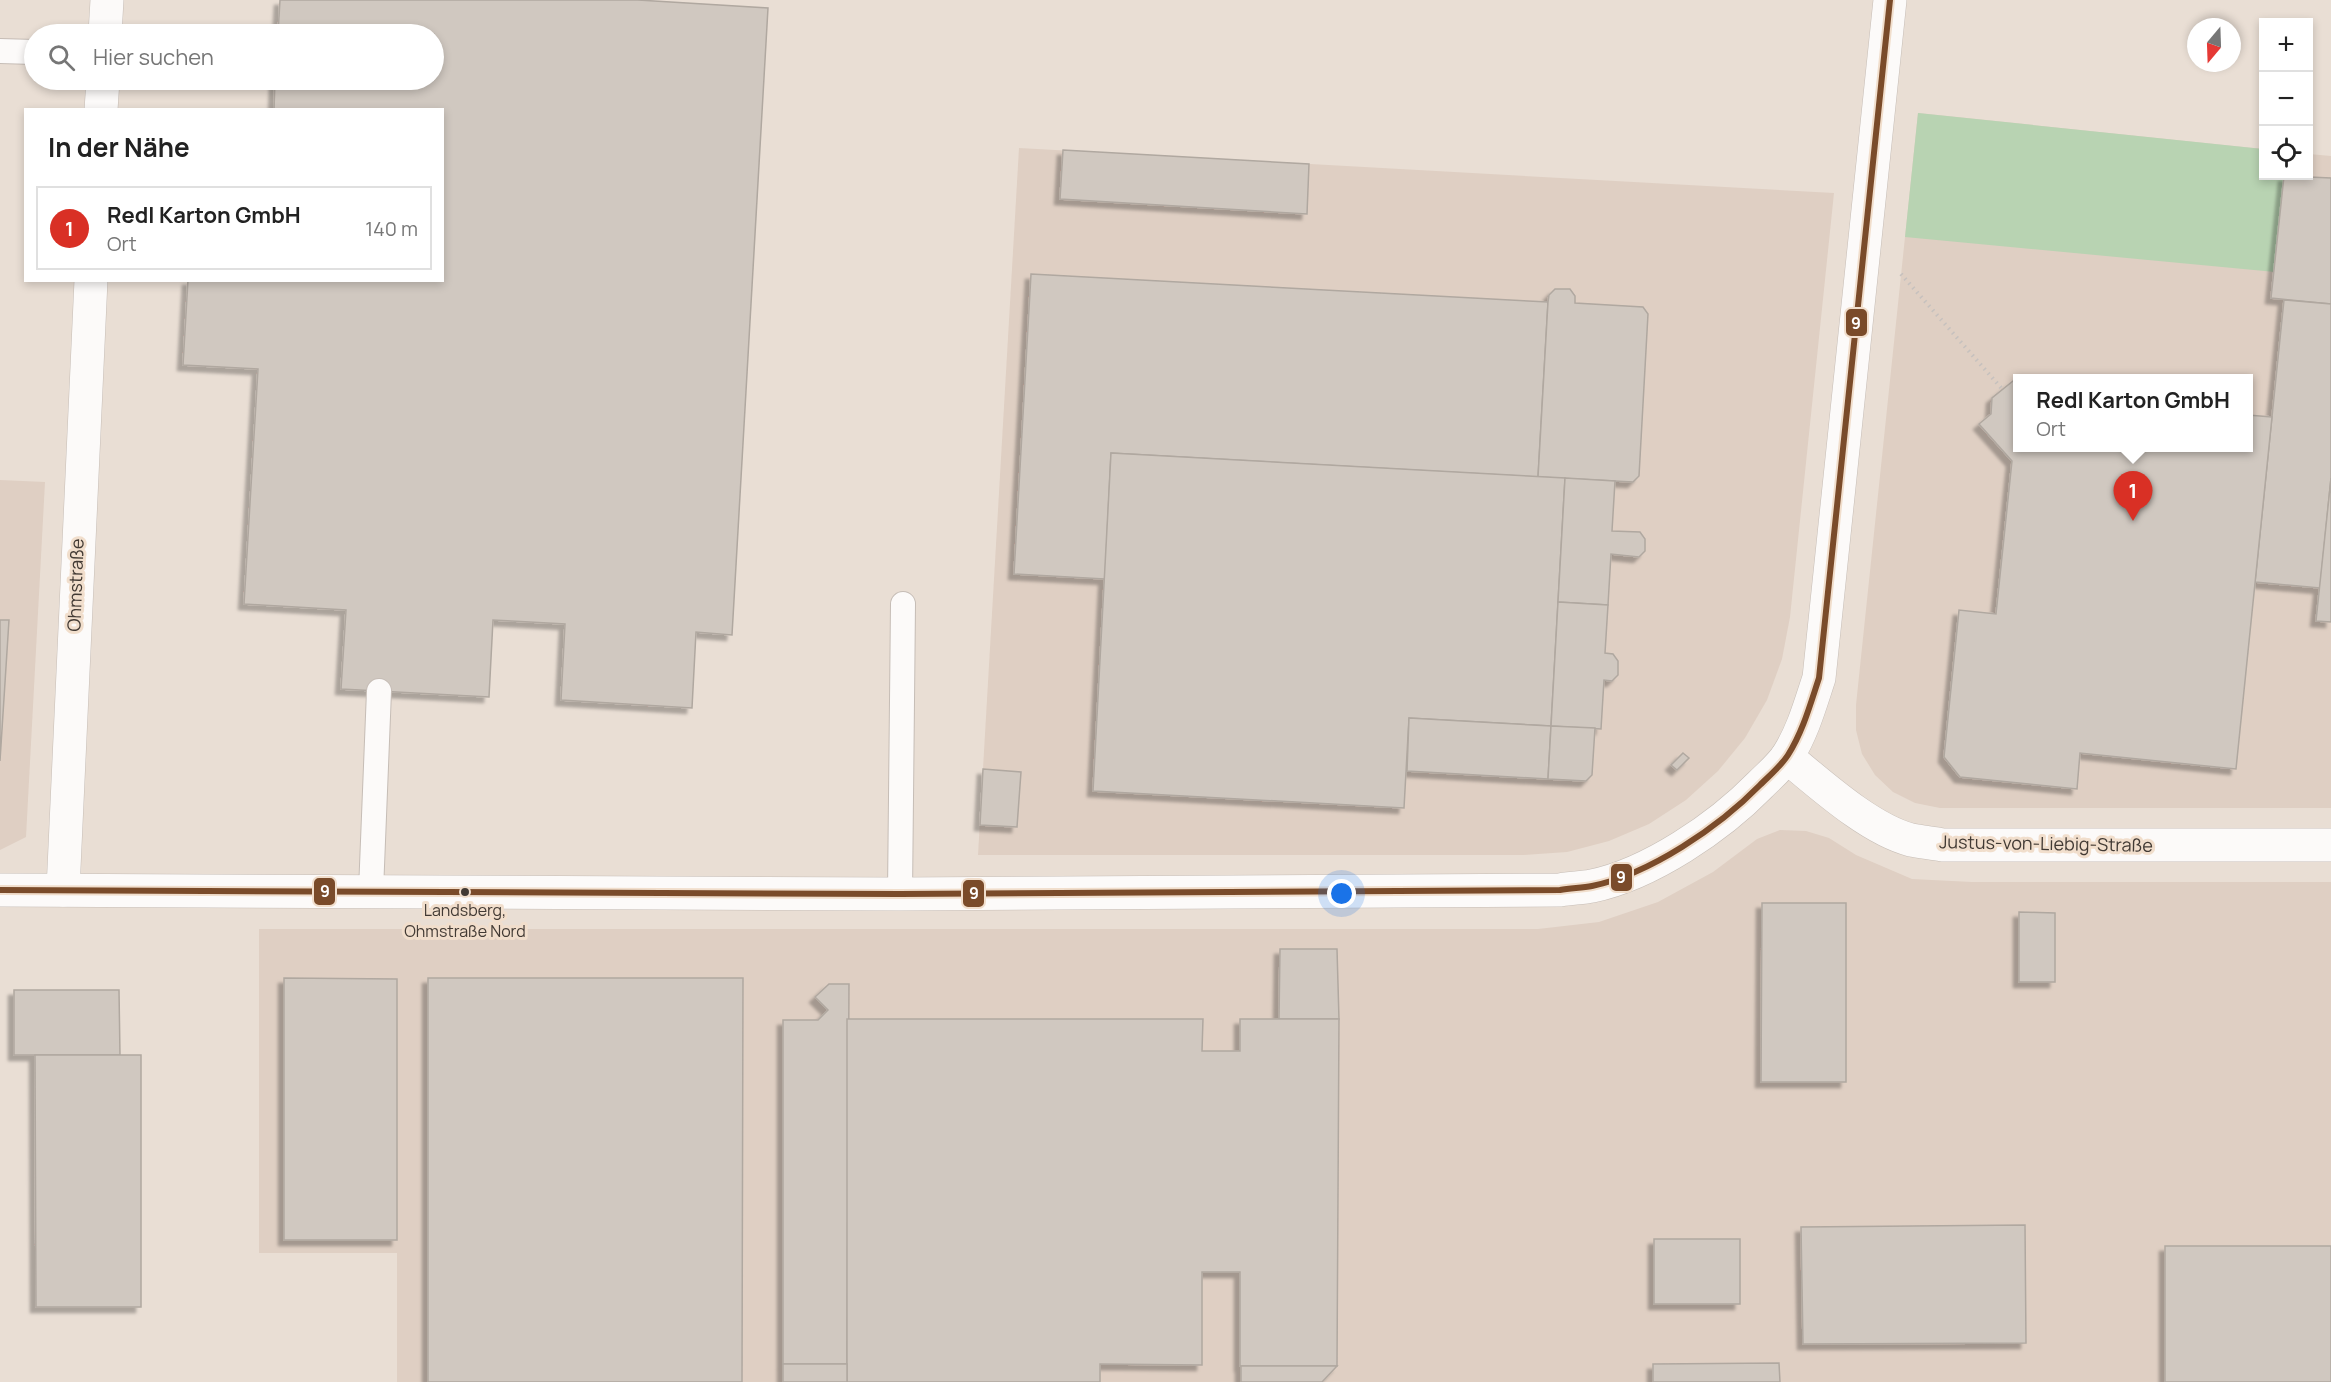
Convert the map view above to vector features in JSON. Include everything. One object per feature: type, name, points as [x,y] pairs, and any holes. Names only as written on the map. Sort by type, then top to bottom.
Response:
[{"type":"street","points":[[106,24],[107,0]]},
{"type":"street","points":[[0,890],[900,894],[1560,890],[1594,885],[1632,872],[1674,853],[1747,799],[1787,757],[1805,723],[1819,678],[1890,0]]},
{"type":"street","points":[[101,108],[102,90]]},
{"type":"street","name":"Ohmstraße","points":[[63,890],[91,282]]},
{"type":"street","name":"Justus-von-Liebig-Straße","points":[[1787,757],[1836,797],[1874,823],[1909,839],[1943,845],[2331,845]]},
{"type":"lane","points":[[0,51],[24,52]]},
{"type":"lane","points":[[900,894],[903,604]]},
{"type":"lane","points":[[371,891],[379,691]]},
{"type":"path","points":[[1901,274],[2002,390]]},
{"type":"shaded area","points":[[1918,113],[2259,149],[2259,180],[2313,180],[2313,154],[2331,156],[2331,808],[1940,808],[1915,803],[1893,792],[1875,775],[1862,754],[1856,730],[1856,705]]},
{"type":"shaded area","points":[[1019,148],[1834,193],[1790,617],[1782,659],[1767,700],[1745,738],[1718,771],[1686,800],[1649,824],[1609,841],[1567,852],[1524,855],[978,855]]},
{"type":"shaded area","points":[[0,480],[45,482],[26,837],[0,850]]},
{"type":"shaded area","points":[[1780,830],[1806,831],[1829,838],[1856,855],[1912,879],[1972,882],[2331,882],[2331,1382],[397,1382],[397,1253],[259,1253],[259,929],[1538,929],[1599,922],[1658,902],[1713,872],[1757,839]]},
{"type":"green space","points":[[1918,113],[2259,149],[2259,180],[2284,180],[2275,272],[1905,237]]},
{"type":"building","points":[[280,0],[638,0],[768,8],[732,635],[696,632],[692,708],[561,700],[565,624],[493,620],[489,697],[341,689],[346,610],[244,604],[258,369],[183,365],[188,282],[444,282],[444,108],[274,108],[275,90],[444,90],[444,24],[279,24]]},
{"type":"building","points":[[1063,150],[1309,164],[1307,214],[1060,199]]},
{"type":"building","points":[[2331,178],[2331,304],[2271,298],[2284,180]]},
{"type":"building","points":[[1031,274],[1548,302],[1538,477],[1111,453],[1105,579],[1014,574]]},
{"type":"building","points":[[1555,289],[1570,289],[1575,296],[1575,303],[1643,307],[1648,314],[1639,476],[1633,482],[1538,477],[1548,302],[1549,295]]},
{"type":"building","points":[[2284,300],[2331,304],[2331,478],[2320,588],[2255,582]]},
{"type":"building","points":[[2013,381],[2013,452],[2253,452],[2253,415],[2272,417],[2236,769],[2080,753],[2077,789],[1960,777],[1944,757],[1959,610],[1996,614],[2012,461],[1979,424],[1991,414],[1992,398]]},
{"type":"building","points":[[1111,453],[1565,478],[1551,726],[1409,718],[1404,808],[1093,791]]},
{"type":"building","points":[[1565,478],[1615,481],[1612,531],[1640,532],[1645,539],[1645,551],[1639,557],[1611,554],[1608,605],[1558,602]]},
{"type":"building","points":[[2331,478],[2331,622],[2316,621]]},
{"type":"building","points":[[1558,602],[1608,605],[1605,653],[1613,654],[1618,661],[1618,675],[1612,681],[1604,680],[1601,729],[1551,726]]},
{"type":"building","points":[[0,620],[9,620],[0,761]]},
{"type":"building","points":[[1409,718],[1551,726],[1548,779],[1407,771]]},
{"type":"building","points":[[1551,726],[1595,728],[1592,775],[1586,781],[1548,779]]},
{"type":"building","points":[[1683,753],[1689,758],[1677,770],[1671,765]]},
{"type":"building","points":[[983,769],[1021,772],[1017,827],[980,825]]},
{"type":"building","points":[[1762,903],[1846,903],[1846,1082],[1761,1082]]},
{"type":"building","points":[[2019,912],[2055,913],[2055,982],[2019,982]]},
{"type":"building","points":[[1280,949],[1337,949],[1339,1019],[1279,1019]]},
{"type":"building","points":[[284,978],[397,979],[397,1240],[284,1240]]},
{"type":"building","points":[[428,978],[743,978],[742,1382],[428,1382]]},
{"type":"building","points":[[829,984],[849,984],[847,1364],[783,1364],[783,1020],[818,1020],[828,1010],[815,997]]},
{"type":"building","points":[[14,990],[119,990],[120,1055],[14,1055]]},
{"type":"building","points":[[847,1019],[1203,1019],[1202,1051],[1240,1051],[1240,1019],[1339,1019],[1337,1366],[1240,1366],[1240,1272],[1202,1272],[1202,1365],[1100,1364],[1100,1382],[847,1382]]},
{"type":"building","points":[[35,1055],[141,1055],[141,1307],[36,1307]]},
{"type":"building","points":[[2025,1225],[2026,1343],[1803,1344],[1801,1227]]},
{"type":"building","points":[[1654,1239],[1740,1239],[1740,1304],[1654,1304]]},
{"type":"building","points":[[2165,1246],[2331,1246],[2331,1382],[2165,1382]]},
{"type":"building","points":[[1779,1363],[1780,1382],[1653,1382],[1653,1364]]},
{"type":"building","points":[[783,1364],[847,1364],[847,1382],[783,1382]]},
{"type":"building","points":[[1241,1366],[1337,1366],[1322,1382],[1241,1382]]},
{"type":"transit line","name":"9","points":[[0,890],[900,894],[1560,890],[1592,886],[1637,871],[1682,847],[1725,817],[1778,767],[1798,737],[1819,678],[1890,0]]},
{"type":"place","name":"Redl Karton GmbH","points":[[2133,521]]},
{"type":"place","name":"Landsberg, Ohmstraße Nord","points":[[465,892]]}]
